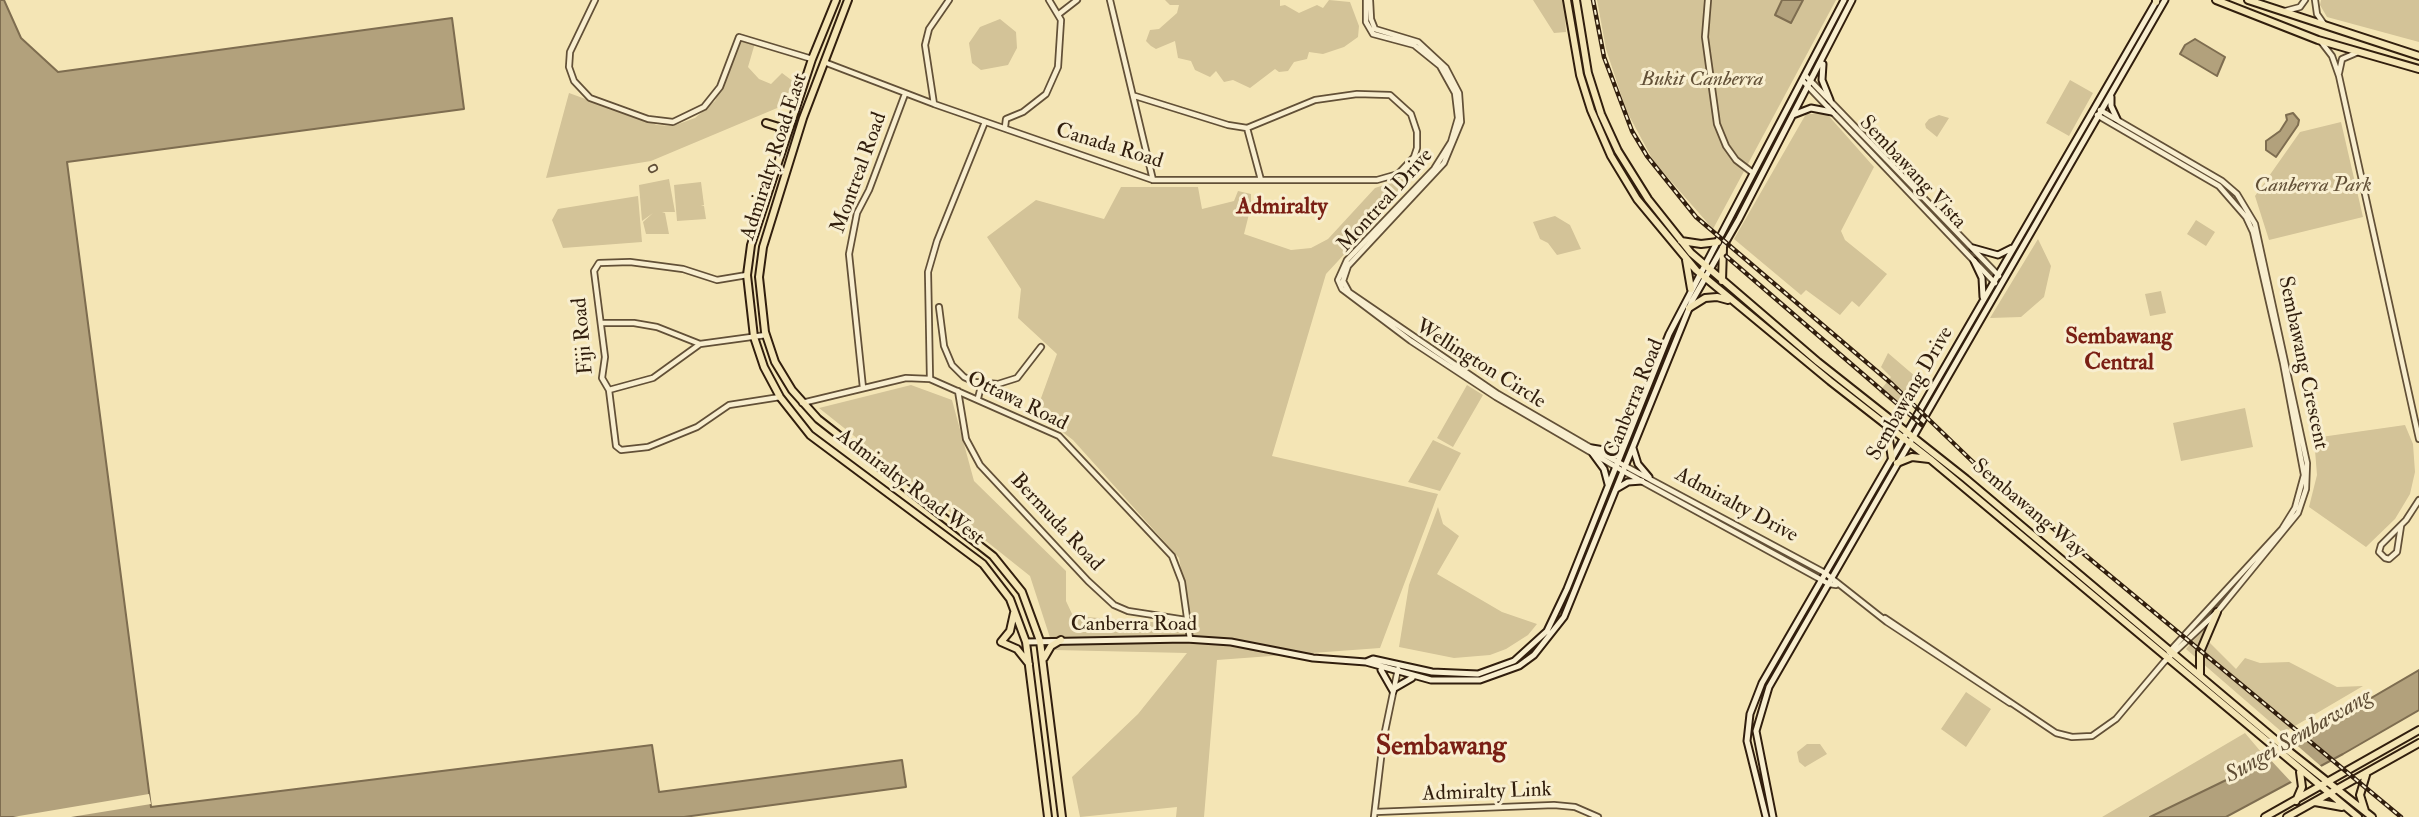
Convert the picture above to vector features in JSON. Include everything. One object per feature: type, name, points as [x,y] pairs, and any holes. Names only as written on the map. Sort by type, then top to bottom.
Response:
[{"type":"main road","name":"Admiralty Road East","points":[[780,397],[764,367],[754,337],[747,275],[751,245],[812,59],[835,0]]},
{"type":"main road","name":"Admiralty Road East","points":[[802,403],[775,362],[766,335],[760,277],[763,247],[824,62],[848,0]]},
{"type":"main road","points":[[1567,0],[1580,75],[1591,110],[1611,156],[1637,199],[1685,258],[1705,272]]},
{"type":"main road","points":[[1576,0],[1588,73],[1601,114],[1631,173],[1705,272]]},
{"type":"main road","name":"Canberra Road","points":[[1366,663],[1373,659],[1432,672],[1478,674],[1514,661],[1527,651],[1555,618],[1611,489],[1624,468],[1718,242],[1844,0]]},
{"type":"main road","name":"Canberra Road","points":[[1026,642],[1190,639],[1366,663],[1415,677],[1480,680],[1519,666],[1534,655],[1564,617],[1611,489],[1616,463],[1654,369],[1691,289],[1723,248],[1852,0]]},
{"type":"main road","name":"Sembawang Drive","points":[[2000,277],[2014,247],[2165,0]]},
{"type":"main road","points":[[2216,0],[2356,53],[2419,69]]},
{"type":"main road","points":[[2248,0],[2419,56]]},
{"type":"main road","name":"Sembawang Drive","points":[[1773,817],[1758,751],[1759,715],[1769,687],[1833,582],[1983,300],[2000,277],[2097,112],[2157,1]]},
{"type":"main road","points":[[1819,50],[1825,55],[1822,80],[1830,100]]},
{"type":"main road","points":[[2112,90],[2111,106],[2117,120]]},
{"type":"main road","points":[[1793,116],[1811,108],[1832,112]]},
{"type":"main road","points":[[766,123],[779,127],[784,135],[784,147]]},
{"type":"main road","points":[[1680,240],[1695,244],[1718,242]]},
{"type":"main road","points":[[1973,248],[1998,255],[2014,247]]},
{"type":"main road","points":[[1722,282],[1723,248]]},
{"type":"main road","points":[[1685,258],[1691,289]]},
{"type":"main road","points":[[1974,261],[1984,283],[1983,300]]},
{"type":"main road","name":"Sembawang Way","points":[[1705,272],[1722,282],[1908,437],[1966,479],[2200,675],[2334,793]]},
{"type":"main road","name":"Sembawang Way","points":[[1705,272],[1734,302],[1886,425],[1908,437],[1969,493],[2166,659],[2272,741],[2300,770],[2311,774]]},
{"type":"main road","name":"Sembawang Drive","points":[[1908,437],[1995,284]]},
{"type":"main road","points":[[1689,308],[1705,298],[1717,297],[1734,302]]},
{"type":"main road","name":"Admiralty Road West","points":[[780,397],[810,435],[916,511],[983,564],[998,580],[1015,611],[1026,642],[1048,817]]},
{"type":"main road","name":"Admiralty Road West","points":[[802,403],[859,453],[1004,566],[1022,593],[1040,641],[1062,817]]},
{"type":"main road","points":[[1886,425],[1895,461],[1912,457],[1930,459]]},
{"type":"main road","points":[[1592,451],[1610,451],[1625,443]]},
{"type":"main road","points":[[1633,445],[1637,464],[1649,477]]},
{"type":"main road","points":[[1592,451],[1604,469],[1611,489],[1628,482],[1642,481]]},
{"type":"main road","points":[[849,465],[857,463],[859,453]]},
{"type":"main road","points":[[861,474],[862,465],[870,461]]},
{"type":"main road","name":"Sembawang Drive","points":[[1766,817],[1748,741],[1750,714],[1762,683],[1825,573],[1895,461]]},
{"type":"main road","points":[[1966,479],[1964,485],[1969,493]]},
{"type":"main road","points":[[912,492],[919,503],[916,511]]},
{"type":"main road","points":[[1015,611],[1013,624],[1001,642],[1017,649],[1030,665]]},
{"type":"main road","points":[[2200,675],[2200,652],[2217,612]]},
{"type":"main road","points":[[1043,664],[1047,650],[1061,640]]},
{"type":"main road","points":[[1379,668],[1387,675],[1393,690],[1404,680],[1415,677]]},
{"type":"main road","points":[[2265,817],[2419,730]]},
{"type":"main road","points":[[2287,817],[2419,743]]},
{"type":"main road","points":[[1042,764],[1051,761],[1053,744]]},
{"type":"main road","points":[[2296,801],[2302,787],[2300,770]]},
{"type":"main road","points":[[2365,811],[2360,795],[2367,773]]},
{"type":"main road","points":[[2334,793],[2358,817]]},
{"type":"main road","points":[[2334,793],[2372,817]]},
{"type":"main road","points":[[2313,802],[2336,804],[2350,810]]},
{"type":"street","points":[[595,0],[570,52],[569,67],[574,81],[590,97],[648,119],[673,122],[704,107],[720,87],[739,37],[745,36],[812,59]]},
{"type":"street","points":[[934,104],[925,45],[929,29],[949,0]]},
{"type":"street","points":[[1005,128],[1006,119],[1034,105],[1053,81],[1062,43],[1059,14],[1049,0]]},
{"type":"street","points":[[1059,14],[1077,0]]},
{"type":"street","points":[[1110,0],[1153,180]]},
{"type":"street","name":"Montreal Drive","points":[[1340,279],[1355,257],[1444,163],[1461,122],[1458,93],[1442,63],[1408,37],[1372,29],[1368,0]]},
{"type":"street","points":[[1708,0],[1704,37],[1717,124],[1734,157],[1754,174]]},
{"type":"street","points":[[2281,12],[2300,7],[2305,0]]},
{"type":"street","points":[[2315,0],[2316,13],[2329,28]]},
{"type":"street","points":[[2318,40],[2328,49],[2339,76],[2417,419],[2419,439]]},
{"type":"street","points":[[2339,76],[2342,59],[2356,53]]},
{"type":"street","name":"Canada Road","points":[[824,62],[905,94],[1153,180],[1377,180],[1398,174],[1414,157],[1417,132],[1411,114],[1390,95],[1357,94],[1315,100],[1247,128]]},
{"type":"street","name":"Sembawang Vista","points":[[1804,78],[1830,100],[2000,277]]},
{"type":"street","name":"Sembawang Vista","points":[[1810,84],[1832,112],[1995,284]]},
{"type":"street","name":"Montreal Road","points":[[863,388],[849,254],[857,213],[905,94]]},
{"type":"street","points":[[1135,96],[1247,128],[1261,180]]},
{"type":"street","name":"Sembawang Crescent","points":[[2097,112],[2117,120],[2222,181],[2248,210],[2257,231],[2309,474],[2298,513],[2217,612],[2166,659]]},
{"type":"street","name":"Sembawang Crescent","points":[[2097,112],[2219,186],[2246,217],[2253,232],[2283,363],[2304,475],[2295,508],[2282,529],[2173,652]]},
{"type":"street","points":[[930,379],[928,272],[985,122]]},
{"type":"street","name":"Fiji Road","points":[[747,275],[717,280],[683,269],[630,262],[599,263],[594,271],[605,357],[602,378],[609,390],[617,448],[648,447],[697,427],[729,405],[780,397]]},
{"type":"street","name":"Wellington Circle","points":[[1340,279],[1344,292],[1411,341],[1616,463]]},
{"type":"street","points":[[939,307],[941,331],[952,365],[964,377],[982,383],[998,384],[1017,378],[1041,347]]},
{"type":"street","points":[[602,323],[634,323],[657,327],[700,344]]},
{"type":"street","points":[[929,325],[941,331]]},
{"type":"street","points":[[609,390],[653,377],[700,344],[766,335]]},
{"type":"street","name":"Ottawa Road","points":[[802,403],[906,378],[930,379],[1059,436],[1081,456],[1172,556],[1182,582],[1190,639]]},
{"type":"street","points":[[978,398],[982,383]]},
{"type":"street","name":"Bermuda Road","points":[[957,390],[967,439],[976,459],[1088,581],[1114,605],[1128,611],[1186,620]]},
{"type":"street","name":"Admiralty Drive","points":[[1616,463],[1642,481],[1821,580],[1833,582]]},
{"type":"street","name":"Admiralty Drive","points":[[1624,468],[1649,477],[1825,573],[1833,582],[1884,618],[2056,733],[2072,737],[2092,736],[2116,719],[2166,659]]},
{"type":"street","points":[[2401,526],[2397,552],[2389,559],[2385,558],[2379,548],[2401,526],[2419,500]]},
{"type":"street","points":[[1374,814],[1383,741],[1399,665]]},
{"type":"street","name":"Admiralty Link","points":[[1374,814],[1554,805],[1575,807],[1598,817]]},
{"type":"green space","points":[[1165,0],[1280,0],[1280,6],[1285,5],[1299,13],[1317,5],[1323,8],[1329,0],[1350,2],[1359,26],[1358,37],[1344,47],[1323,54],[1309,52],[1307,59],[1294,62],[1288,71],[1279,72],[1275,69],[1250,88],[1233,80],[1224,82],[1216,71],[1210,77],[1195,70],[1191,61],[1178,58],[1175,41],[1156,49],[1146,41],[1150,30],[1159,29],[1177,13],[1179,5],[1170,5]]},
{"type":"green space","points":[[1533,0],[1564,0],[1566,32],[1554,33]]},
{"type":"green space","name":"Bukit Canberra","points":[[1597,0],[1836,0],[1713,229],[1654,162],[1626,110],[1606,49]]},
{"type":"green space","points":[[2321,0],[2419,0],[2419,42],[2327,17],[2320,5]]},
{"type":"green space","points":[[1000,19],[1016,32],[1017,48],[1008,65],[981,70],[972,63],[969,43],[980,27]]},
{"type":"green space","points":[[742,37],[755,43],[748,67],[759,79],[771,84],[782,73],[794,82],[782,106],[651,161],[546,178],[569,93],[657,125],[673,126],[695,118],[715,101]]},
{"type":"green space","points":[[2070,80],[2093,93],[2069,136],[2046,123]]},
{"type":"green space","points":[[1806,114],[1827,114],[1874,167],[1841,231],[1845,240],[1887,274],[1859,307],[1852,301],[1840,315],[1806,290],[1801,295],[1734,239]]},
{"type":"green space","points":[[1939,115],[1949,118],[1937,137],[1925,124]]},
{"type":"green space","name":"Canberra Park","points":[[2341,122],[2363,217],[2269,240],[2255,196],[2300,132]]},
{"type":"green space","points":[[669,179],[675,212],[662,212],[665,213],[669,234],[646,234],[643,222],[653,213],[642,221],[639,185]]},
{"type":"green space","points":[[1402,179],[1411,182],[1326,274],[1272,456],[1438,494],[1380,648],[1217,660],[1204,817],[1176,817],[1177,807],[1080,817],[1072,777],[1138,714],[1187,653],[1054,650],[1030,576],[819,408],[911,385],[952,400],[974,481],[1066,571],[1066,601],[1073,616],[1191,625],[1179,558],[1073,440],[1036,412],[1057,354],[1018,318],[1021,289],[987,237],[1036,200],[1104,219],[1121,187],[1198,187],[1202,209],[1234,201],[1238,191],[1251,194],[1244,234],[1291,250],[1311,248],[1328,239],[1375,188]]},
{"type":"green space","points":[[701,182],[704,205],[701,205],[704,206],[706,219],[677,221],[674,185]]},
{"type":"green space","points":[[638,196],[642,242],[563,248],[552,220],[558,209]]},
{"type":"green space","points":[[1555,216],[1570,225],[1581,249],[1557,255],[1548,243],[1540,239],[1533,222]]},
{"type":"green space","points":[[2196,220],[2215,232],[2206,246],[2187,234]]},
{"type":"green space","points":[[2038,239],[2051,266],[2044,297],[2021,317],[1990,318]]},
{"type":"green space","points":[[2161,291],[2166,313],[2150,316],[2145,294]]},
{"type":"green space","points":[[1888,353],[1923,383],[1905,413],[1879,392],[1891,377],[1881,367]]},
{"type":"green space","points":[[1467,385],[1483,395],[1453,447],[1437,438]]},
{"type":"green space","points":[[2245,408],[2253,447],[2181,461],[2173,423]]},
{"type":"green space","points":[[2405,425],[2413,444],[2415,472],[2410,494],[2395,519],[2366,547],[2309,507],[2317,475],[2314,438]]},
{"type":"green space","points":[[1433,440],[1461,453],[1440,491],[1408,482]]},
{"type":"green space","points":[[1438,507],[1443,524],[1459,536],[1437,574],[1502,612],[1537,624],[1528,635],[1506,649],[1490,655],[1454,658],[1399,647],[1409,585]]},
{"type":"green space","points":[[2209,622],[2207,640],[2236,669],[2245,658],[2260,663],[2289,662],[2337,687],[2363,686],[2283,733],[2186,649]]},
{"type":"green space","points":[[1966,692],[1991,709],[1966,747],[1941,729]]},
{"type":"green space","points":[[2245,733],[2267,759],[2151,817],[2102,817]]},
{"type":"green space","points":[[1807,744],[1820,744],[1827,754],[1805,767],[1799,762],[1797,752]]},
{"type":"shaded area","points":[[0,0],[4,0],[21,38],[58,72],[452,18],[464,109],[67,162],[151,807],[652,745],[659,792],[902,760],[906,787],[684,817],[0,817]]},
{"type":"shaded area","points":[[1782,0],[1803,0],[1791,23],[1775,15]]},
{"type":"shaded area","points":[[2195,39],[2225,57],[2217,76],[2180,54],[2185,45]]},
{"type":"shaded area","points":[[2293,113],[2299,120],[2298,125],[2276,157],[2266,150],[2266,141],[2280,131],[2287,120],[2286,115]]},
{"type":"shaded area","points":[[2419,670],[2419,710],[2343,754],[2226,817],[2150,817],[2251,768]]},
{"type":"pier","points":[[2292,741],[2323,768],[2293,784],[2266,755]]},
{"type":"pier","points":[[149,794],[151,804],[71,817],[13,817]]},
{"type":"railway","points":[[1593,0],[1604,57],[1632,131],[1647,156],[1696,217],[1892,384],[1973,462],[2401,817]]},
{"type":"railway","points":[[1726,256],[1922,425]]},
{"type":"district","name":"Admiralty","points":[[1282,208]]},
{"type":"district","name":"Sembawang Central","points":[[2119,351]]},
{"type":"district","name":"Sembawang","points":[[1441,748]]},
{"type":"water label","name":"Sungei Sembawang","points":[[2299,737]]}]
